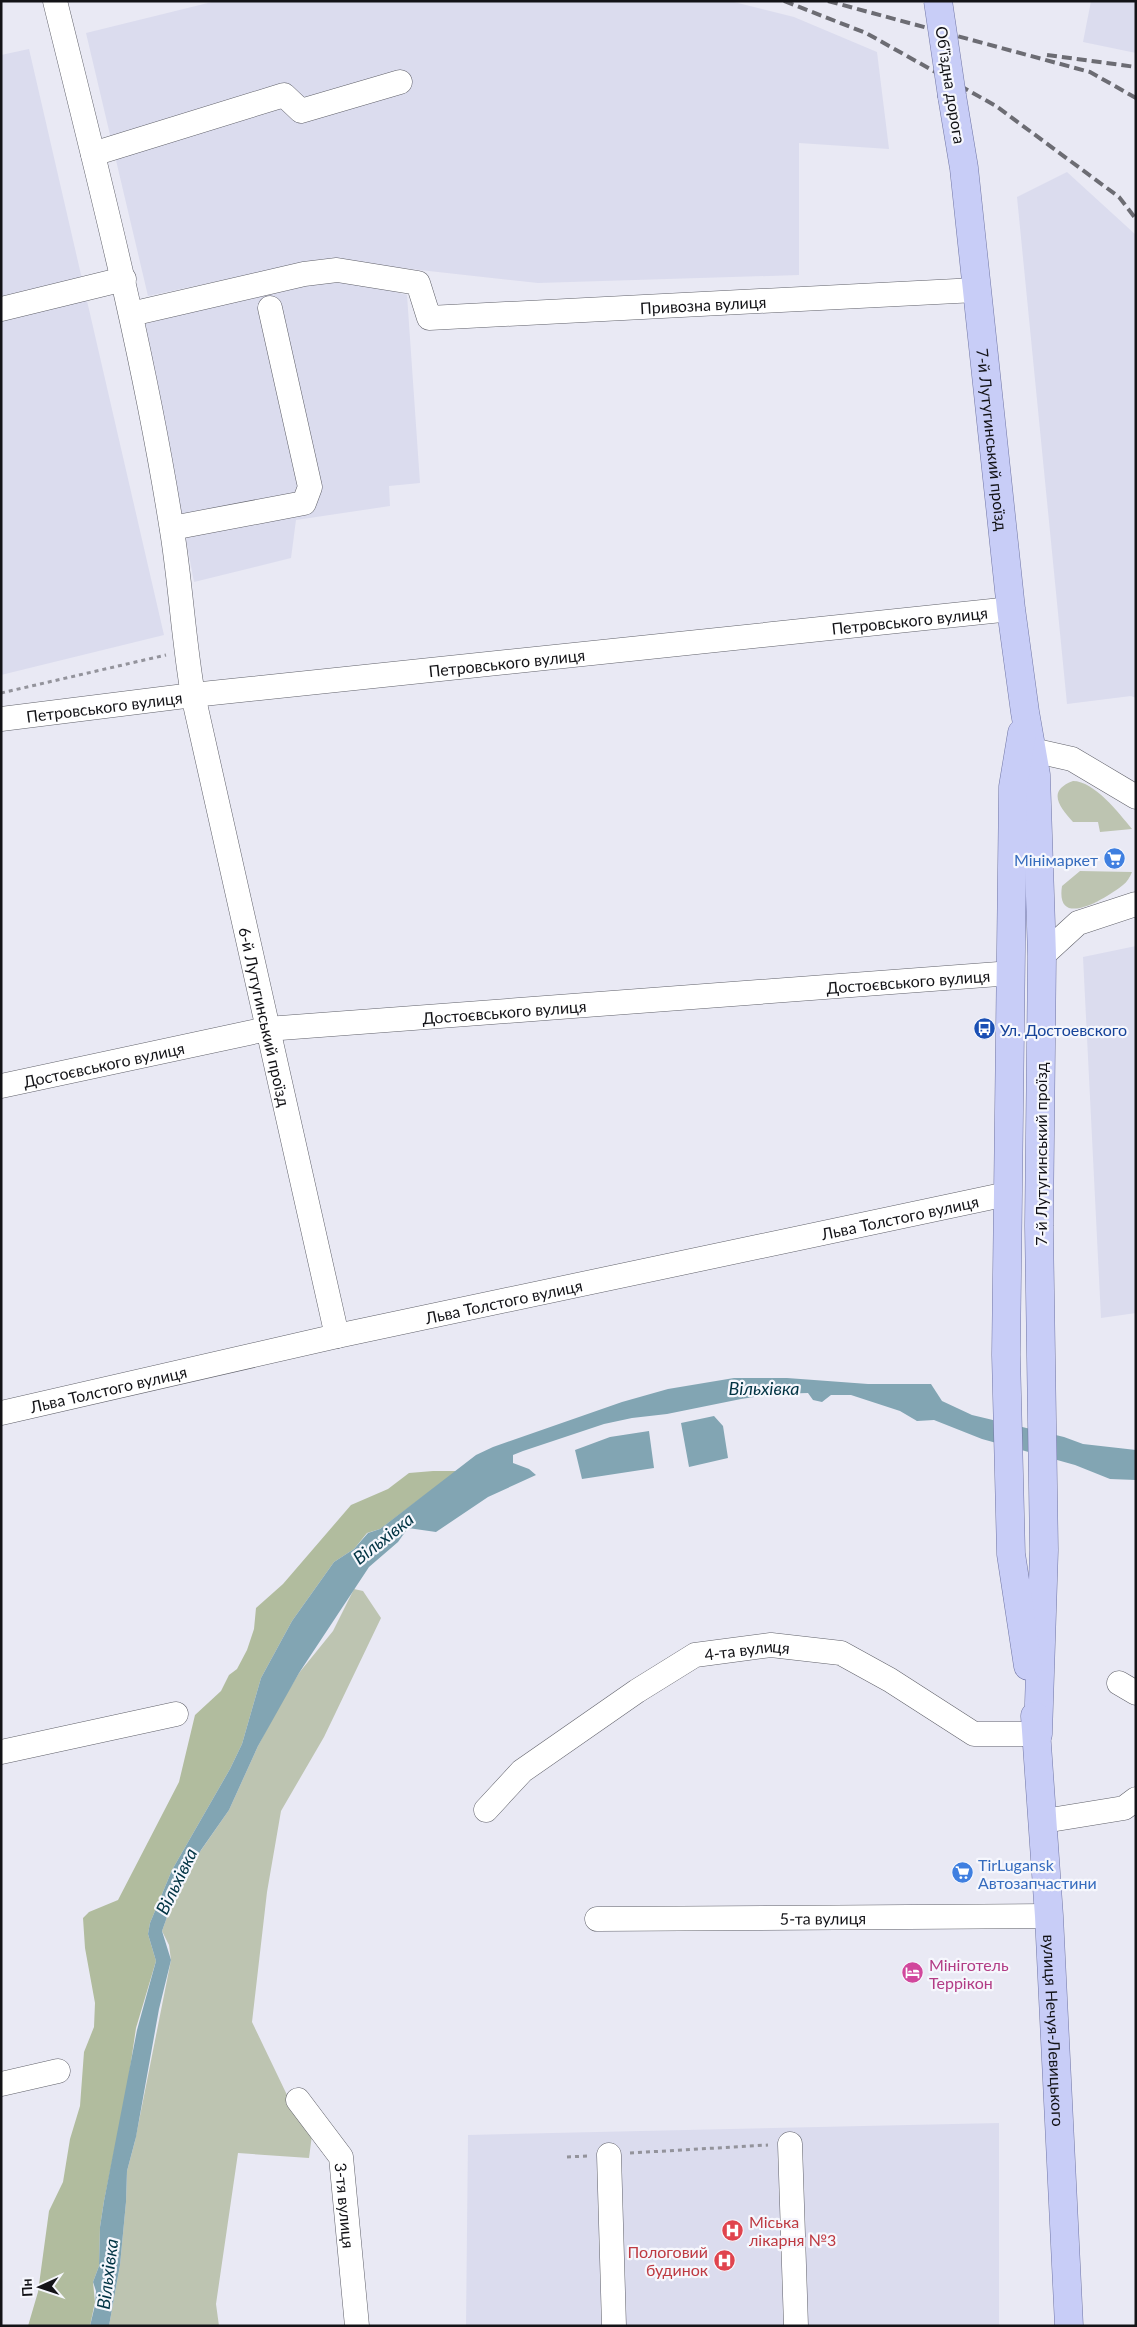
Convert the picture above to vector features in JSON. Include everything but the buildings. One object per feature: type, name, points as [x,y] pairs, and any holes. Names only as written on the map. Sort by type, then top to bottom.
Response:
[{"type":"main road","name":"Об'їздна дорога","points":[[938,1],[964,168]]},
{"type":"main road","name":"7-й Лутугинський проїзд","points":[[964,168],[1012,609],[1025,712],[1036,775],[1042,956],[1039,1226],[1044,1550]]},
{"type":"main road","name":"7-й Лутугинський проїзд","points":[[1011,1554],[1006,1355],[1006,1194],[1012,973],[1013,787],[1025,712]]},
{"type":"main road","name":"вулиця Нечуя-Левицького","points":[[1038,1734],[1044,1550]]},
{"type":"main road","name":"вулиця Нечуя-Левицького","points":[[1011,1554],[1038,1734],[1069,2326]]},
{"type":"street","name":"6-й Лутугинський проїзд","points":[[55,1],[124,279],[172,528],[185,651],[193,695],[267,1029],[338,1336]]},
{"type":"street","points":[[93,154],[284,95],[302,111],[400,82]]},
{"type":"street","name":"Привозна вулиця","points":[[131,314],[304,274],[337,270],[418,283],[429,318],[976,290]]},
{"type":"street","points":[[1,309],[124,279]]},
{"type":"street","points":[[172,528],[304,503],[310,487],[270,308]]},
{"type":"street","name":"Петровського вулиця","points":[[1,719],[193,695],[1012,609]]},
{"type":"street","points":[[1032,750],[1072,759],[1136,797]]},
{"type":"street","points":[[1042,956],[1078,923],[1136,904]]},
{"type":"street","name":"Достоєвського вулиця","points":[[1,1086],[267,1029],[1012,973]]},
{"type":"street","name":"Льва Толстого вулиця","points":[[1,1413],[338,1336],[1006,1194]]},
{"type":"street","name":"4-та вулиця","points":[[486,1810],[522,1771],[637,1691],[695,1656],[704,1654],[771,1645],[841,1653],[890,1680],[974,1734],[1038,1734]]},
{"type":"street","points":[[1,1752],[176,1714]]},
{"type":"street","points":[[1044,1821],[1124,1808],[1136,1800]]},
{"type":"street","name":"5-та вулиця","points":[[597,1918],[1049,1916]]},
{"type":"street","points":[[1,2084],[58,2071]]},
{"type":"street","name":"3-тя вулиця","points":[[298,2100],[342,2157],[358,2326]]},
{"type":"street","points":[[790,2144],[796,2326]]},
{"type":"street","points":[[609,2155],[614,2326]]},
{"type":"path","points":[[1,693],[185,651]]},
{"type":"path","points":[[567,2157],[790,2144]]},
{"type":"shaded area","points":[[216,1],[730,1],[794,17],[877,52],[889,149],[799,143],[799,275],[538,283],[321,259],[148,296],[86,33]]},
{"type":"shaded area","points":[[1091,1],[1136,1],[1136,53],[1083,42]]},
{"type":"shaded area","points":[[29,49],[164,635],[1,675],[1,55]]},
{"type":"shaded area","points":[[1067,172],[1136,235],[1136,698],[1131,696],[1067,704],[1017,197]]},
{"type":"shaded area","points":[[347,279],[407,295],[420,483],[389,486],[390,506],[296,520],[291,558],[194,582],[145,324],[285,287]]},
{"type":"shaded area","points":[[1136,946],[1136,1313],[1101,1318],[1083,957]]},
{"type":"shaded area","name":"Міська лікарня №3","points":[[999,2123],[999,2326],[466,2326],[468,2135]]},
{"type":"green space","points":[[1073,781],[1089,786],[1106,799],[1132,829],[1100,832],[1098,822],[1073,822],[1060,805],[1058,794],[1065,785]]},
{"type":"green space","points":[[1080,871],[1132,872],[1124,884],[1106,897],[1084,907],[1074,909],[1066,907],[1062,899],[1062,886]]},
{"type":"green space","points":[[457,1471],[380,1529],[367,1533],[354,1549],[334,1562],[292,1621],[261,1678],[242,1744],[230,1769],[172,1870],[150,1923],[148,1934],[156,1961],[136,2028],[127,2089],[104,2201],[100,2227],[99,2266],[93,2282],[95,2302],[90,2326],[28,2326],[38,2292],[49,2211],[63,2182],[70,2139],[80,2106],[84,2052],[94,2027],[95,2003],[85,1948],[83,1918],[89,1912],[118,1900],[179,1782],[195,1715],[221,1691],[229,1675],[237,1669],[247,1650],[254,1629],[256,1608],[283,1584],[351,1505],[388,1489],[409,1473]]},
{"type":"green space","points":[[354,1589],[363,1591],[381,1618],[324,1737],[281,1811],[267,1892],[252,2022],[287,2095],[312,2135],[309,2158],[238,2153],[216,2304],[219,2326],[109,2326],[120,2265],[127,2171],[135,2141],[171,1960],[169,1945],[162,1931],[175,1895],[190,1874],[197,1856],[229,1810],[258,1746],[278,1708],[299,1673],[333,1631]]},
{"type":"water","name":"Вільхівка","points":[[734,1378],[787,1378],[868,1384],[931,1384],[942,1401],[972,1415],[1064,1437],[1083,1444],[1136,1450],[1136,1480],[1110,1479],[1075,1465],[982,1439],[934,1420],[917,1421],[900,1411],[851,1395],[831,1395],[822,1402],[813,1400],[808,1393],[775,1394],[604,1424],[523,1451],[513,1455],[513,1463],[529,1469],[536,1475],[488,1497],[436,1532],[408,1528],[398,1542],[369,1567],[299,1673],[258,1746],[229,1810],[201,1850],[175,1895],[162,1931],[171,1960],[159,2009],[136,2137],[127,2171],[120,2265],[109,2326],[90,2326],[95,2305],[96,2291],[93,2282],[99,2266],[100,2227],[104,2201],[137,2030],[156,1961],[148,1934],[150,1923],[172,1870],[230,1769],[242,1744],[261,1678],[292,1621],[334,1562],[354,1549],[368,1533],[380,1529],[476,1455],[493,1447],[622,1402],[668,1389]]},
{"type":"water","points":[[714,1416],[723,1426],[728,1458],[689,1467],[681,1423]]},
{"type":"water","points":[[649,1431],[654,1468],[582,1479],[575,1450],[610,1437]]},
{"type":"railway","points":[[784,1],[866,33],[996,106],[1119,197],[1136,219]]},
{"type":"railway","points":[[828,1],[1090,72],[1136,98]]},
{"type":"railway","points":[[1047,55],[1136,67]]},
{"type":"place","name":"Мінімаркет","points":[[1114,859]]},
{"type":"place","name":"Ул. Достоевского","points":[[984,1029]]},
{"type":"place","name":"TirLugansk Автозапчастини","points":[[962,1873]]},
{"type":"place","name":"Мініготель Террікон","points":[[913,1973]]},
{"type":"place","name":"Міська лікарня №3","points":[[733,2230]]},
{"type":"place","name":"Пологовий будинок","points":[[724,2260]]}]
